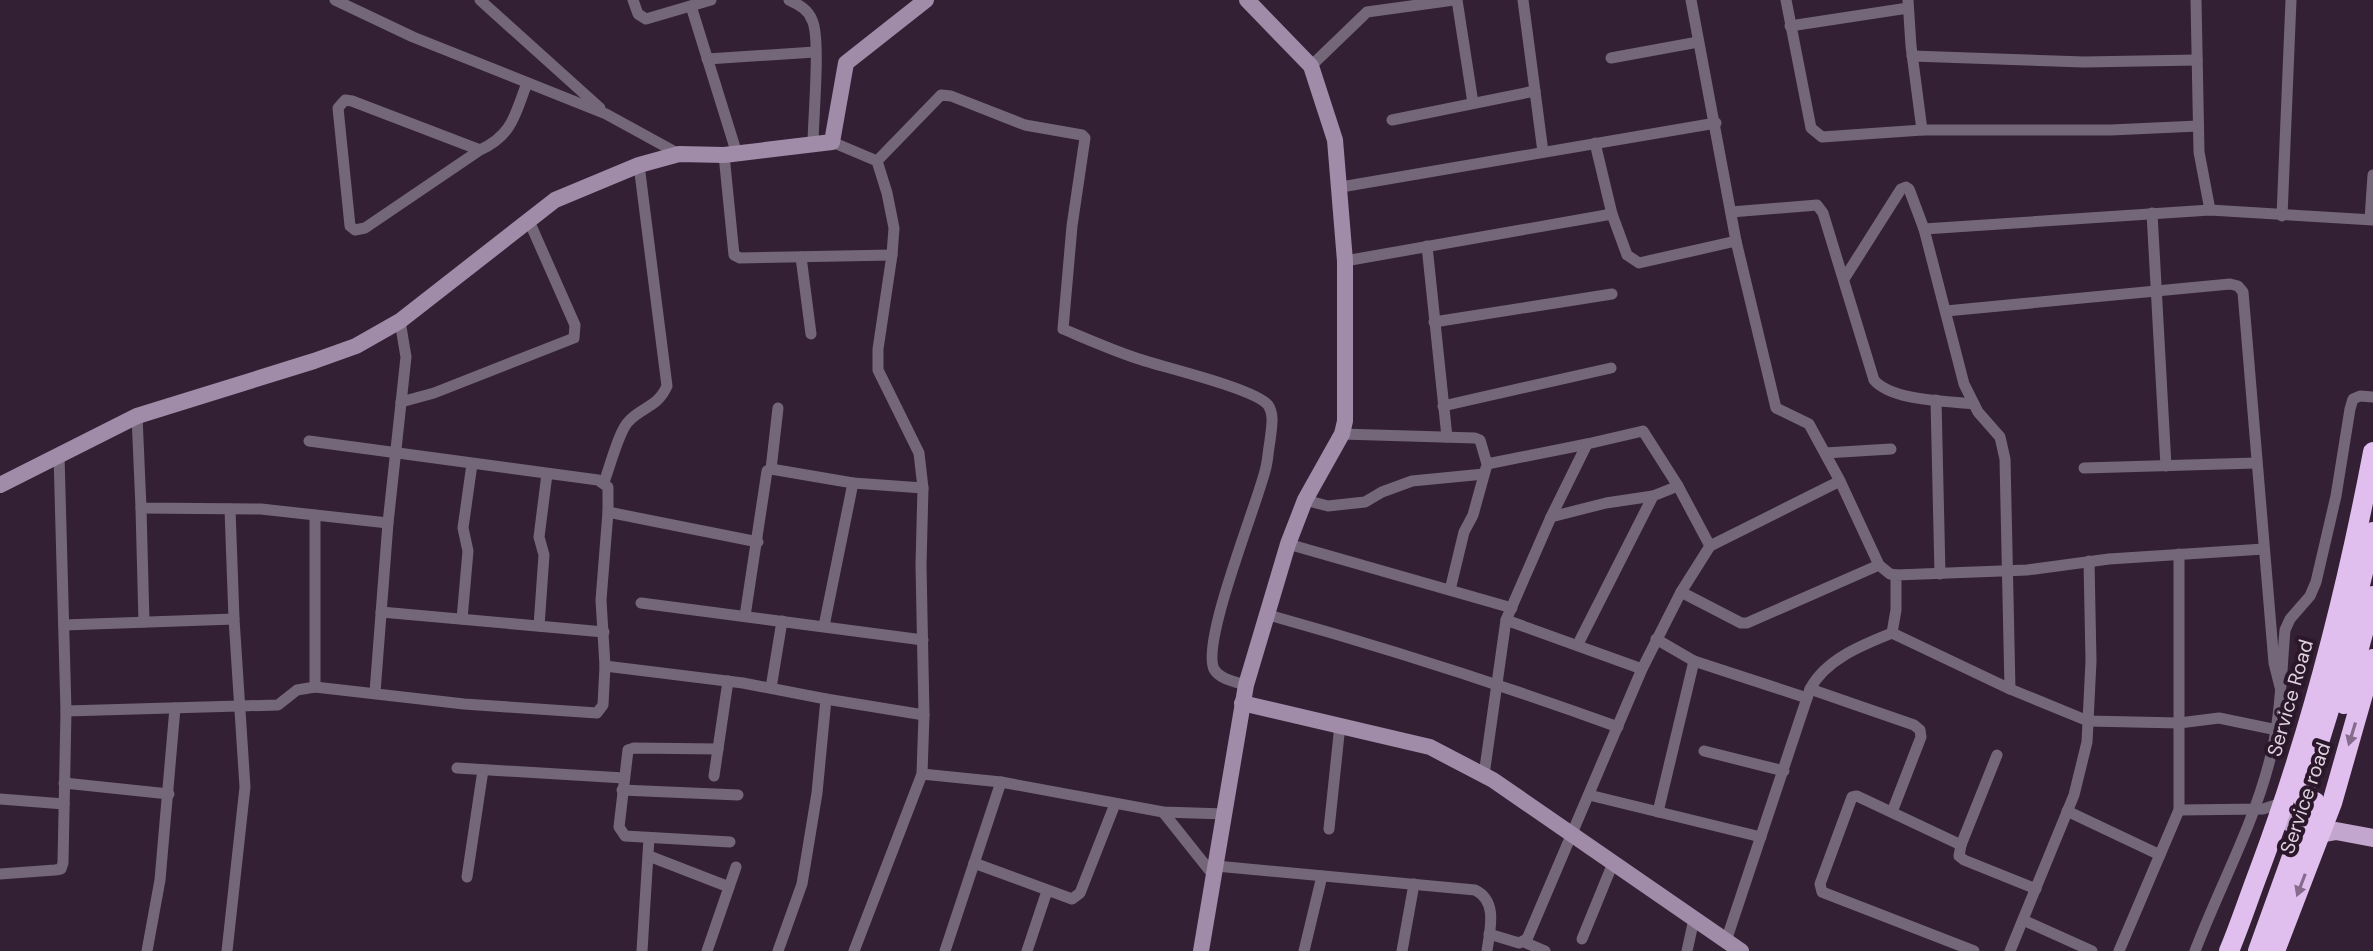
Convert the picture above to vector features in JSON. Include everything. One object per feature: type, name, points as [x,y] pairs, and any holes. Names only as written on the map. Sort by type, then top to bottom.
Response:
[{"type":"highway","name":"Service Road","points":[[2229,951],[2302,818],[2329,649],[2373,452]]},
{"type":"highway","points":[[2243,951],[2302,818],[2373,532]]},
{"type":"highway","points":[[2258,951],[2365,634],[2373,596]]},
{"type":"highway","name":"Service road","points":[[2275,951],[2302,818],[2373,659]]},
{"type":"main road","points":[[2302,818],[2373,838]]},
{"type":"street","points":[[335,0],[413,37],[606,114],[679,154]]},
{"type":"street","points":[[480,0],[606,114]]},
{"type":"street","points":[[633,0],[638,14],[646,19],[711,0]]},
{"type":"street","points":[[789,0],[805,9],[814,21],[813,144]]},
{"type":"street","points":[[832,142],[846,63],[926,0]]},
{"type":"street","points":[[1201,951],[1242,703],[1265,614],[1305,500],[1342,434],[1345,421],[1345,261],[1335,140],[1311,66],[1247,0]]},
{"type":"street","points":[[1311,66],[1367,12],[1455,0],[1473,103]]},
{"type":"street","points":[[1523,0],[1543,152]]},
{"type":"street","points":[[1691,0],[1736,241],[1776,408],[1809,424],[1840,481],[1879,565],[1896,575],[2008,572],[2089,561],[2264,549]]},
{"type":"street","points":[[1786,0],[1811,128],[1815,134],[1829,137],[1922,130],[2111,130],[2198,126]]},
{"type":"street","points":[[2196,0],[2199,152],[2210,210]]},
{"type":"street","points":[[2282,216],[2291,0]]},
{"type":"street","points":[[1790,26],[1908,4],[1922,130]]},
{"type":"street","points":[[691,6],[730,155],[734,255],[740,258],[892,255]]},
{"type":"street","points":[[1611,58],[1698,42]]},
{"type":"street","points":[[707,59],[815,52]]},
{"type":"street","points":[[1912,56],[2084,62],[2197,60]]},
{"type":"street","points":[[480,150],[345,100],[338,108],[350,226],[360,231],[480,150],[497,142],[506,133],[527,83]]},
{"type":"street","points":[[1392,120],[1535,91]]},
{"type":"street","points":[[877,161],[941,95],[951,96],[1025,125],[1085,138],[1072,226],[1063,329],[1136,358],[1248,394],[1268,405],[1270,411],[1272,421],[1266,468],[1218,620],[1211,658],[1215,672],[1221,677],[1246,685]]},
{"type":"street","points":[[1341,187],[1716,123]]},
{"type":"street","points":[[0,485],[137,416],[356,346],[400,321],[555,200],[639,165],[679,154],[730,155],[832,142],[877,161],[894,228],[878,370],[919,453],[923,488],[924,715],[922,774],[854,951]]},
{"type":"street","points":[[1595,143],[1612,214],[1627,255],[1639,263],[1736,241]]},
{"type":"street","points":[[604,482],[627,421],[653,406],[667,386],[639,165]]},
{"type":"street","points":[[1924,229],[2210,210],[2372,220],[2373,175]]},
{"type":"street","points":[[1844,279],[1901,189],[1909,189],[1924,229],[1964,384],[1974,404],[2000,437],[2005,459],[2010,689]]},
{"type":"street","points":[[1731,212],[1817,205],[1823,213],[1874,380],[1881,388],[1912,397],[1974,404]]},
{"type":"street","points":[[2152,213],[2166,466]]},
{"type":"street","points":[[1345,261],[1612,214]]},
{"type":"street","points":[[401,402],[434,393],[574,338],[575,325],[529,221]]},
{"type":"street","points":[[1427,246],[1447,437]]},
{"type":"street","points":[[801,257],[811,334]]},
{"type":"street","points":[[1946,311],[2230,284],[2238,286],[2243,292],[2274,663],[2280,687]]},
{"type":"street","points":[[1434,322],[1612,294]]},
{"type":"street","points":[[375,692],[388,523],[406,357],[400,321]]},
{"type":"street","points":[[1443,406],[1611,368]]},
{"type":"street","points":[[2195,951],[2256,809],[2277,730],[2285,630],[2290,619],[2310,596],[2316,582],[2336,496],[2353,399],[2373,397]]},
{"type":"street","points":[[1936,400],[1940,574]]},
{"type":"street","points":[[745,616],[767,471],[771,469],[778,408]]},
{"type":"street","points":[[137,416],[144,622]]},
{"type":"street","points":[[1305,500],[1328,506],[1365,502],[1412,481],[1485,469],[1643,431],[1678,486],[1710,546]]},
{"type":"street","points":[[1342,434],[1480,440],[1485,469],[1473,515],[1464,532],[1450,590]]},
{"type":"street","points":[[66,711],[278,705],[297,690],[315,687],[464,704],[597,713],[603,705],[605,666],[601,600],[608,487],[604,482],[309,441]]},
{"type":"street","points":[[1484,775],[1506,620],[1587,444]]},
{"type":"street","points":[[1825,453],[1891,449]]},
{"type":"street","points":[[0,874],[61,869],[66,711],[59,455]]},
{"type":"street","points":[[2084,468],[2256,463]]},
{"type":"street","points":[[462,619],[468,551],[463,528],[472,464]]},
{"type":"street","points":[[771,469],[853,483],[923,488]]},
{"type":"street","points":[[539,626],[544,555],[539,537],[547,474]]},
{"type":"street","points":[[1524,942],[1656,639],[1710,546],[1840,481]]},
{"type":"street","points":[[824,626],[853,483]]},
{"type":"street","points":[[1551,517],[1606,503],[1653,496],[1678,486]]},
{"type":"street","points":[[1578,644],[1653,496]]},
{"type":"street","points":[[141,508],[230,509],[388,523]]},
{"type":"street","points":[[227,951],[245,787],[230,509]]},
{"type":"street","points":[[608,512],[758,542]]},
{"type":"street","points":[[315,515],[315,687]]},
{"type":"street","points":[[1288,544],[1512,608]]},
{"type":"street","points":[[2119,951],[2179,810],[2179,554]]},
{"type":"street","points":[[2010,951],[2067,811],[2087,742],[2091,661],[2089,561]]},
{"type":"street","points":[[1681,592],[1741,623],[1747,623],[1879,565]]},
{"type":"street","points":[[1892,633],[1896,610],[1896,575]]},
{"type":"street","points":[[641,603],[923,640]]},
{"type":"street","points":[[381,612],[604,632]]},
{"type":"street","points":[[1265,614],[1495,683],[1618,727]]},
{"type":"street","points":[[64,625],[234,619]]},
{"type":"street","points":[[1506,620],[1642,669]]},
{"type":"street","points":[[771,688],[782,621]]},
{"type":"street","points":[[1726,941],[1816,679],[1854,648],[1892,633],[2010,689],[2088,721],[2179,723],[2219,718],[2277,730]]},
{"type":"street","points":[[1656,639],[1694,661],[1914,725],[1920,730],[1921,737],[1892,812]]},
{"type":"street","points":[[1658,812],[1694,661]]},
{"type":"street","points":[[605,666],[728,681],[924,715]]},
{"type":"street","points":[[714,776],[728,681]]},
{"type":"street","points":[[778,951],[802,884],[817,793],[826,699]]},
{"type":"street","points":[[1242,703],[1430,747],[1484,775],[1741,951]]},
{"type":"street","points":[[147,951],[160,880],[175,708]]},
{"type":"street","points":[[1329,829],[1340,725]]},
{"type":"street","points":[[718,749],[628,750],[619,827],[625,836],[730,842]]},
{"type":"street","points":[[1704,751],[1784,771]]},
{"type":"street","points":[[1997,755],[1959,852],[1964,860],[2036,889]]},
{"type":"street","points":[[457,768],[738,795]]},
{"type":"street","points":[[467,877],[483,770]]},
{"type":"street","points":[[922,774],[1001,782],[1163,812],[1225,814]]},
{"type":"street","points":[[945,951],[1001,782]]},
{"type":"street","points":[[64,783],[169,794]]},
{"type":"street","points":[[1589,795],[1761,837]]},
{"type":"street","points":[[1961,845],[1852,797],[1820,889],[1974,951]]},
{"type":"street","points":[[0,799],[64,804]]},
{"type":"street","points":[[974,863],[1072,899],[1080,893],[1115,804]]},
{"type":"street","points":[[2179,810],[2256,809],[2302,818]]},
{"type":"street","points":[[2067,811],[2160,855]]},
{"type":"street","points":[[1163,812],[1215,871],[1322,876],[1475,890],[1484,894],[1490,904],[1487,951]]},
{"type":"street","points":[[642,951],[649,838]]},
{"type":"street","points":[[649,856],[729,887]]},
{"type":"street","points":[[1582,939],[1613,863]]},
{"type":"street","points":[[707,951],[736,867]]},
{"type":"street","points":[[1304,951],[1322,876]]},
{"type":"street","points":[[1402,951],[1414,884]]},
{"type":"street","points":[[1027,951],[1047,891]]},
{"type":"street","points":[[1687,951],[1694,919]]},
{"type":"street","points":[[2023,920],[2092,951]]},
{"type":"street","points":[[1489,934],[1524,942],[1545,951]]}]
